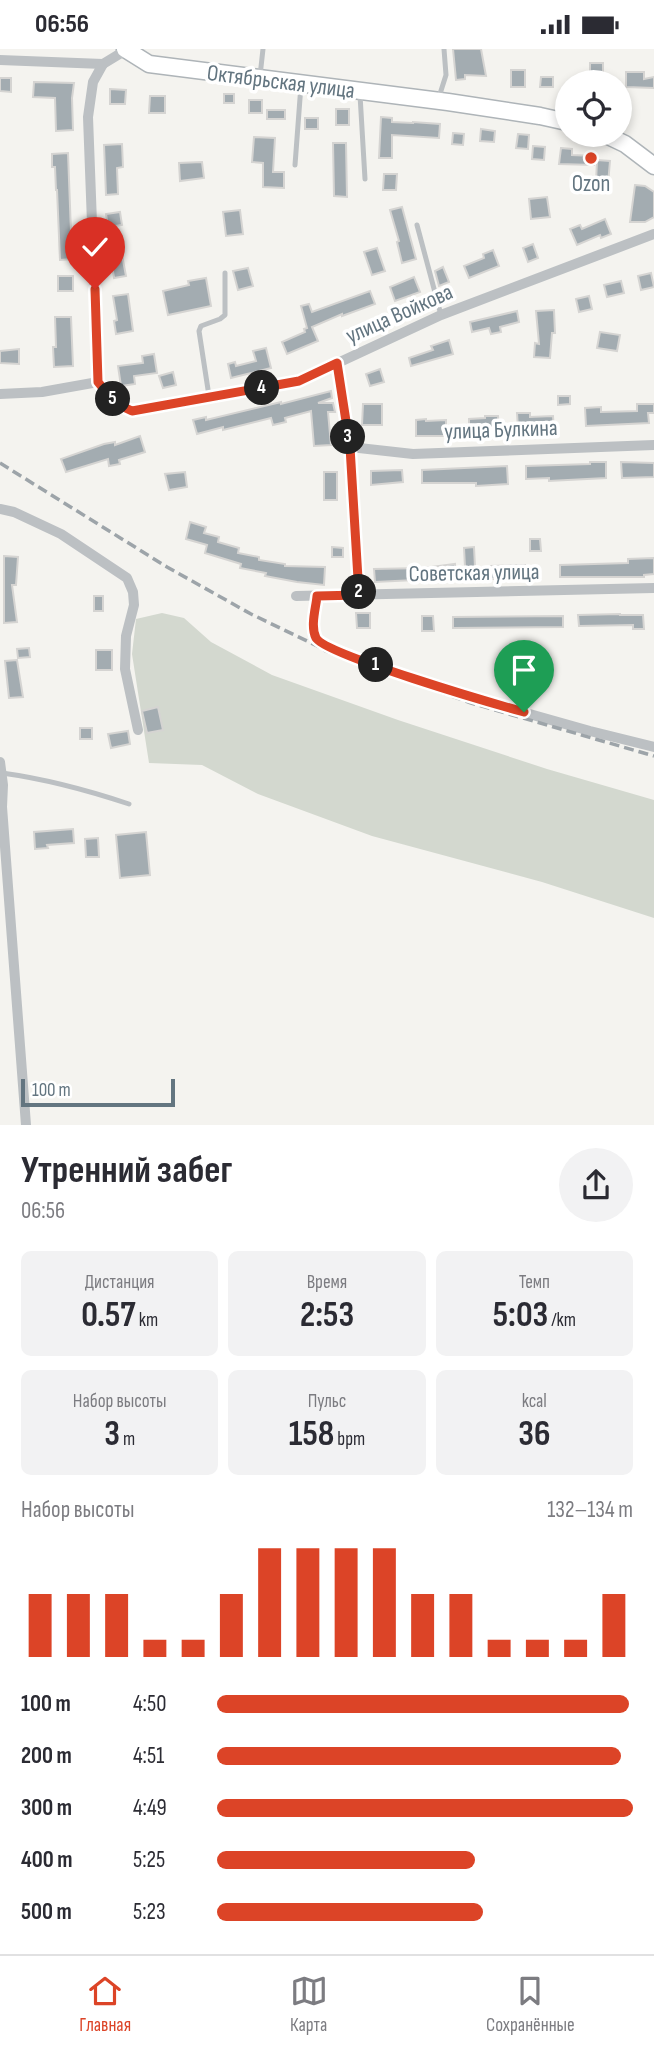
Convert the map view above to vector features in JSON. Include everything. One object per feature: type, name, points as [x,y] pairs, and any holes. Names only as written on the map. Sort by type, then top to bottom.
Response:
[{"type":"main road","name":"Октябрьская улица","points":[[126,50],[149,64],[438,100],[555,119]]},
{"type":"main road","points":[[629,147],[654,166]]},
{"type":"street","name":"Октябрьская улица","points":[[103,64],[126,50]]},
{"type":"street","points":[[0,60],[103,64],[93,82],[88,117],[98,382],[42,392],[0,394]]},
{"type":"street","name":"улица Войкова","points":[[98,382],[115,403],[132,411],[299,381],[441,315],[654,234]]},
{"type":"street","points":[[337,363],[350,447],[359,595]]},
{"type":"street","name":"улица Булкина","points":[[350,447],[413,454],[654,445]]},
{"type":"street","points":[[0,509],[14,512],[61,534],[127,577],[133,592],[134,605],[126,636],[125,669],[138,730]]},
{"type":"street","name":"Советская улица","points":[[296,596],[654,588]]},
{"type":"street","points":[[317,596],[313,627],[317,639],[327,648],[458,694],[654,747]]},
{"type":"street","points":[[1,767],[1,807],[26,1125]]},
{"type":"lane","points":[[259,79],[263,49]]},
{"type":"lane","points":[[438,100],[446,75],[444,49]]},
{"type":"lane","points":[[295,165],[301,84]]},
{"type":"lane","points":[[360,91],[365,179]]},
{"type":"lane","points":[[417,225],[441,315]]},
{"type":"lane","points":[[209,397],[199,331],[201,325],[225,315],[225,273]]},
{"type":"lane","points":[[1,767],[129,804]]},
{"type":"shaded area","points":[[162,613],[184,618],[211,642],[272,675],[547,769],[654,800],[654,918],[542,882],[372,836],[258,794],[202,765],[149,763],[132,654],[136,619]]},
{"type":"building","points":[[453,49],[481,49],[486,76],[465,75],[465,79],[456,80]]},
{"type":"building","points":[[590,63],[603,63],[603,70],[590,70]]},
{"type":"building","points":[[511,70],[525,70],[525,87],[511,87]]},
{"type":"building","points":[[632,72],[644,72],[644,79],[654,77],[654,88],[632,87]]},
{"type":"building","points":[[541,77],[553,77],[553,87],[540,87]]},
{"type":"building","points":[[0,78],[11,78],[11,92],[0,91]]},
{"type":"building","points":[[34,82],[74,83],[73,130],[56,131],[55,98],[33,97]]},
{"type":"building","points":[[110,89],[126,90],[125,104],[110,104]]},
{"type":"building","points":[[224,94],[234,94],[234,103],[224,103]]},
{"type":"building","points":[[150,96],[165,96],[165,113],[149,113]]},
{"type":"building","points":[[249,100],[262,100],[262,113],[249,113]]},
{"type":"building","points":[[336,109],[349,109],[349,125],[336,125]]},
{"type":"building","points":[[267,110],[285,110],[285,119],[267,119]]},
{"type":"building","points":[[381,117],[392,118],[392,122],[440,124],[439,138],[392,135],[392,158],[379,158]]},
{"type":"building","points":[[305,118],[318,118],[318,129],[305,129]]},
{"type":"building","points":[[481,129],[495,131],[494,142],[480,141]]},
{"type":"building","points":[[453,133],[464,134],[463,145],[452,144]]},
{"type":"building","points":[[518,134],[529,135],[528,149],[516,148]]},
{"type":"building","points":[[254,137],[275,138],[273,172],[284,172],[284,188],[263,187],[263,163],[252,162]]},
{"type":"building","points":[[333,143],[346,143],[347,197],[334,196]]},
{"type":"building","points":[[122,144],[123,167],[117,168],[118,194],[106,195],[104,145]]},
{"type":"building","points":[[533,146],[545,147],[544,160],[532,159]]},
{"type":"building","points":[[561,148],[572,149],[572,155],[594,156],[594,165],[559,164]]},
{"type":"building","points":[[68,153],[72,259],[60,260],[57,190],[52,154]]},
{"type":"building","points":[[597,160],[610,161],[608,184],[596,183]]},
{"type":"building","points":[[202,162],[204,178],[180,181],[179,163]]},
{"type":"building","points":[[384,174],[397,174],[396,190],[383,190]]},
{"type":"building","points":[[635,185],[645,186],[654,192],[654,217],[645,222],[630,222]]},
{"type":"building","points":[[547,197],[550,217],[531,219],[529,199]]},
{"type":"building","points":[[402,207],[416,259],[402,263],[390,210]]},
{"type":"building","points":[[240,210],[243,234],[226,236],[223,212]]},
{"type":"building","points":[[120,212],[122,225],[108,227],[106,214]]},
{"type":"building","points":[[605,219],[611,234],[601,238],[600,235],[577,245],[570,229],[580,225],[582,229]]},
{"type":"building","points":[[120,244],[126,276],[114,278],[107,246]]},
{"type":"building","points":[[533,244],[538,258],[528,262],[523,248]]},
{"type":"building","points":[[377,248],[385,271],[372,275],[364,252]]},
{"type":"building","points":[[493,250],[499,266],[469,278],[464,266],[484,258],[483,254]]},
{"type":"building","points":[[443,267],[449,282],[439,286],[435,271]]},
{"type":"building","points":[[248,268],[253,286],[238,290],[233,271]]},
{"type":"building","points":[[651,273],[654,287],[641,290],[638,276]]},
{"type":"building","points":[[58,276],[73,276],[73,291],[58,291]]},
{"type":"building","points":[[414,277],[420,292],[395,301],[390,287]]},
{"type":"building","points":[[206,278],[211,306],[168,315],[163,291],[189,285],[188,281]]},
{"type":"building","points":[[621,281],[624,293],[607,297],[604,285]]},
{"type":"building","points":[[370,291],[375,304],[312,327],[318,341],[287,354],[282,342],[305,332],[304,329],[307,328],[301,306],[309,304],[312,312]]},
{"type":"building","points":[[128,294],[133,331],[116,334],[113,296]]},
{"type":"building","points":[[589,296],[592,309],[579,312],[576,299]]},
{"type":"building","points":[[554,310],[555,333],[552,333],[550,358],[534,357],[535,343],[539,344],[536,311]]},
{"type":"building","points":[[517,311],[519,322],[500,327],[501,332],[491,334],[489,328],[472,332],[470,322]]},
{"type":"building","points":[[55,317],[71,317],[73,366],[54,367]]},
{"type":"building","points":[[600,332],[620,335],[617,351],[597,348]]},
{"type":"building","points":[[449,340],[453,354],[411,366],[409,358],[433,350],[431,346]]},
{"type":"building","points":[[266,348],[271,368],[231,378],[228,364],[235,362],[236,366],[256,361],[253,351]]},
{"type":"building","points":[[19,349],[19,364],[0,363],[0,351]]},
{"type":"building","points":[[154,354],[157,373],[134,376],[135,384],[121,386],[118,366],[143,363],[142,356]]},
{"type":"building","points":[[380,369],[384,382],[370,386],[366,374]]},
{"type":"building","points":[[173,372],[176,385],[163,388],[159,376]]},
{"type":"building","points":[[331,391],[332,398],[318,403],[333,403],[335,412],[328,412],[331,445],[314,446],[311,411],[285,418],[286,422],[273,425],[271,418],[197,434],[193,420],[206,417],[206,420]]},
{"type":"building","points":[[558,396],[570,396],[570,404],[558,405]]},
{"type":"building","points":[[363,404],[382,404],[382,425],[362,425]]},
{"type":"building","points":[[637,404],[654,404],[654,413],[648,413],[649,423],[586,426],[585,408],[601,407],[601,412],[637,411]]},
{"type":"building","points":[[517,413],[530,413],[530,417],[553,416],[554,431],[539,432],[539,428],[518,428]]},
{"type":"building","points":[[498,416],[499,435],[469,435],[469,419]]},
{"type":"building","points":[[416,420],[446,420],[446,436],[416,436]]},
{"type":"building","points":[[140,436],[145,452],[119,460],[120,464],[109,466],[108,459],[66,472],[61,459],[104,444],[115,442],[115,445]]},
{"type":"building","points":[[606,462],[606,478],[549,481],[549,478],[526,479],[526,466]]},
{"type":"building","points":[[621,462],[654,463],[654,477],[622,478]]},
{"type":"building","points":[[507,466],[508,484],[476,486],[476,483],[422,483],[422,470]]},
{"type":"building","points":[[402,470],[403,482],[371,485],[371,471]]},
{"type":"building","points":[[185,472],[187,487],[169,490],[165,474]]},
{"type":"building","points":[[324,472],[337,472],[337,500],[324,500]]},
{"type":"building","points":[[190,522],[206,527],[204,533],[219,537],[218,542],[239,548],[238,553],[259,557],[259,560],[285,566],[325,567],[324,585],[265,576],[266,573],[240,568],[241,564],[205,553],[207,545],[186,539]]},
{"type":"building","points":[[530,539],[540,539],[541,551],[530,551]]},
{"type":"building","points":[[332,547],[343,548],[343,557],[332,557]]},
{"type":"building","points":[[474,547],[475,567],[465,567],[464,548]]},
{"type":"building","points":[[4,556],[18,557],[16,585],[12,585],[17,622],[4,623]]},
{"type":"building","points":[[654,558],[654,574],[644,577],[560,577],[560,565],[628,563],[628,559]]},
{"type":"building","points":[[455,564],[456,578],[375,582],[374,569]]},
{"type":"building","points":[[525,565],[525,578],[491,579],[491,566]]},
{"type":"building","points":[[94,596],[103,596],[103,611],[94,611]]},
{"type":"building","points":[[356,613],[370,613],[370,628],[357,628]]},
{"type":"building","points":[[578,615],[643,615],[644,629],[633,629],[633,625],[579,626]]},
{"type":"building","points":[[422,616],[433,616],[434,631],[422,631]]},
{"type":"building","points":[[563,616],[563,627],[453,628],[453,617]]},
{"type":"building","points":[[29,648],[30,657],[18,658],[17,649]]},
{"type":"building","points":[[96,650],[112,650],[112,670],[96,670]]},
{"type":"building","points":[[17,660],[23,697],[9,698],[5,661]]},
{"type":"building","points":[[158,707],[163,730],[147,733],[142,711]]},
{"type":"building","points":[[80,728],[92,728],[92,739],[80,739]]},
{"type":"building","points":[[128,731],[130,744],[111,748],[108,734]]},
{"type":"building","points":[[73,829],[74,843],[47,845],[48,848],[35,849],[34,832]]},
{"type":"building","points":[[146,832],[150,875],[120,878],[116,835]]},
{"type":"building","points":[[98,838],[99,857],[86,857],[85,839]]},
{"type":"railway","points":[[0,463],[167,567],[251,614],[336,655],[471,703],[654,756]]},
{"type":"place","name":"Ozon","points":[[591,158]]},
{"type":"route","points":[[95,289],[98,382],[115,403],[132,411],[299,381],[337,363],[350,447],[359,595],[317,596],[313,627],[317,639],[327,648],[458,694],[524,712]]}]
